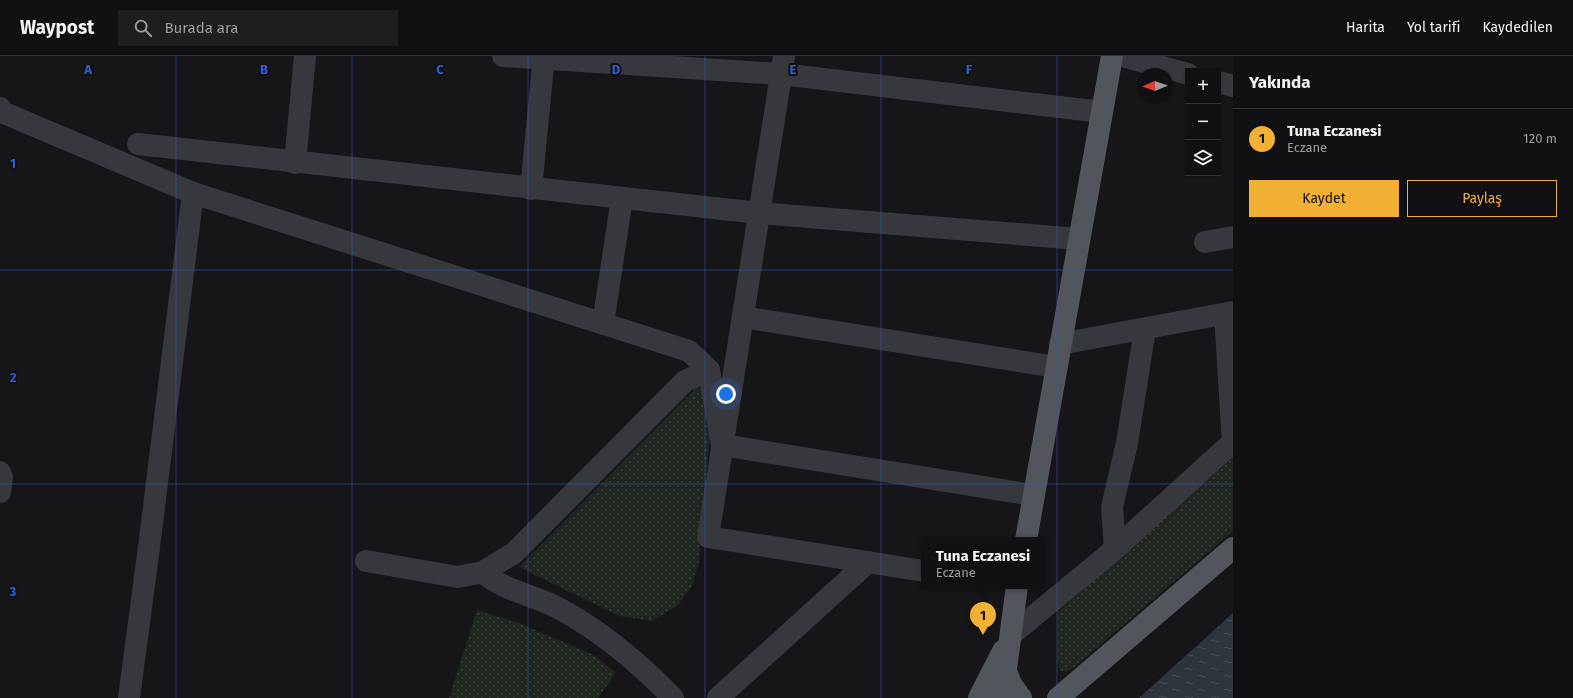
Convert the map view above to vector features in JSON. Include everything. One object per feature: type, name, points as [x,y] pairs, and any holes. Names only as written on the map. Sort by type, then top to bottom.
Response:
[{"type":"main road","points":[[1026,537],[1112,56]]},
{"type":"main road","points":[[1058,698],[1233,548]]},
{"type":"main road","points":[[1002,698],[1012,634],[1017,589]]},
{"type":"main road","points":[[980,698],[1012,634]]},
{"type":"main road","points":[[1006,670],[1011,684],[1021,698]]},
{"type":"street","points":[[295,162],[305,56]]},
{"type":"street","points":[[503,56],[782,65],[1102,112]]},
{"type":"street","points":[[1122,56],[1185,73]]},
{"type":"street","points":[[531,188],[544,58]]},
{"type":"street","points":[[782,65],[708,537],[921,571]]},
{"type":"street","points":[[1221,83],[1233,86]]},
{"type":"street","points":[[1,112],[193,193],[689,351],[709,370],[722,445]]},
{"type":"street","points":[[138,144],[759,213],[1079,239]]},
{"type":"street","points":[[129,698],[193,193]]},
{"type":"street","points":[[603,324],[622,198]]},
{"type":"street","points":[[1205,242],[1233,237]]},
{"type":"street","points":[[1012,634],[1115,549],[1233,442],[1229,313],[1060,344]]},
{"type":"street","points":[[743,317],[1056,367]]},
{"type":"street","points":[[1115,549],[1112,507],[1127,443],[1144,328]]},
{"type":"street","points":[[366,561],[458,577],[483,572],[514,553],[685,381],[709,370]]},
{"type":"street","points":[[722,445],[1033,495]]},
{"type":"street","points":[[0,472],[2,477],[0,492]]},
{"type":"street","points":[[718,698],[868,562]]},
{"type":"street","points":[[483,572],[490,579],[559,608],[589,626],[628,655],[673,698]]},
{"type":"shaded area","points":[[701,383],[714,387],[699,562],[692,586],[677,606],[652,621],[619,616],[519,567]]},
{"type":"shaded area","points":[[1233,454],[1233,531],[1072,669],[1065,672],[1060,671],[1058,658],[1058,612]]},
{"type":"shaded area","points":[[477,610],[519,623],[594,655],[616,673],[598,698],[449,698]]},
{"type":"water","points":[[1233,613],[1233,698],[1139,698]]},
{"type":"place","name":"Tuna Eczanesi","points":[[983,635]]}]
